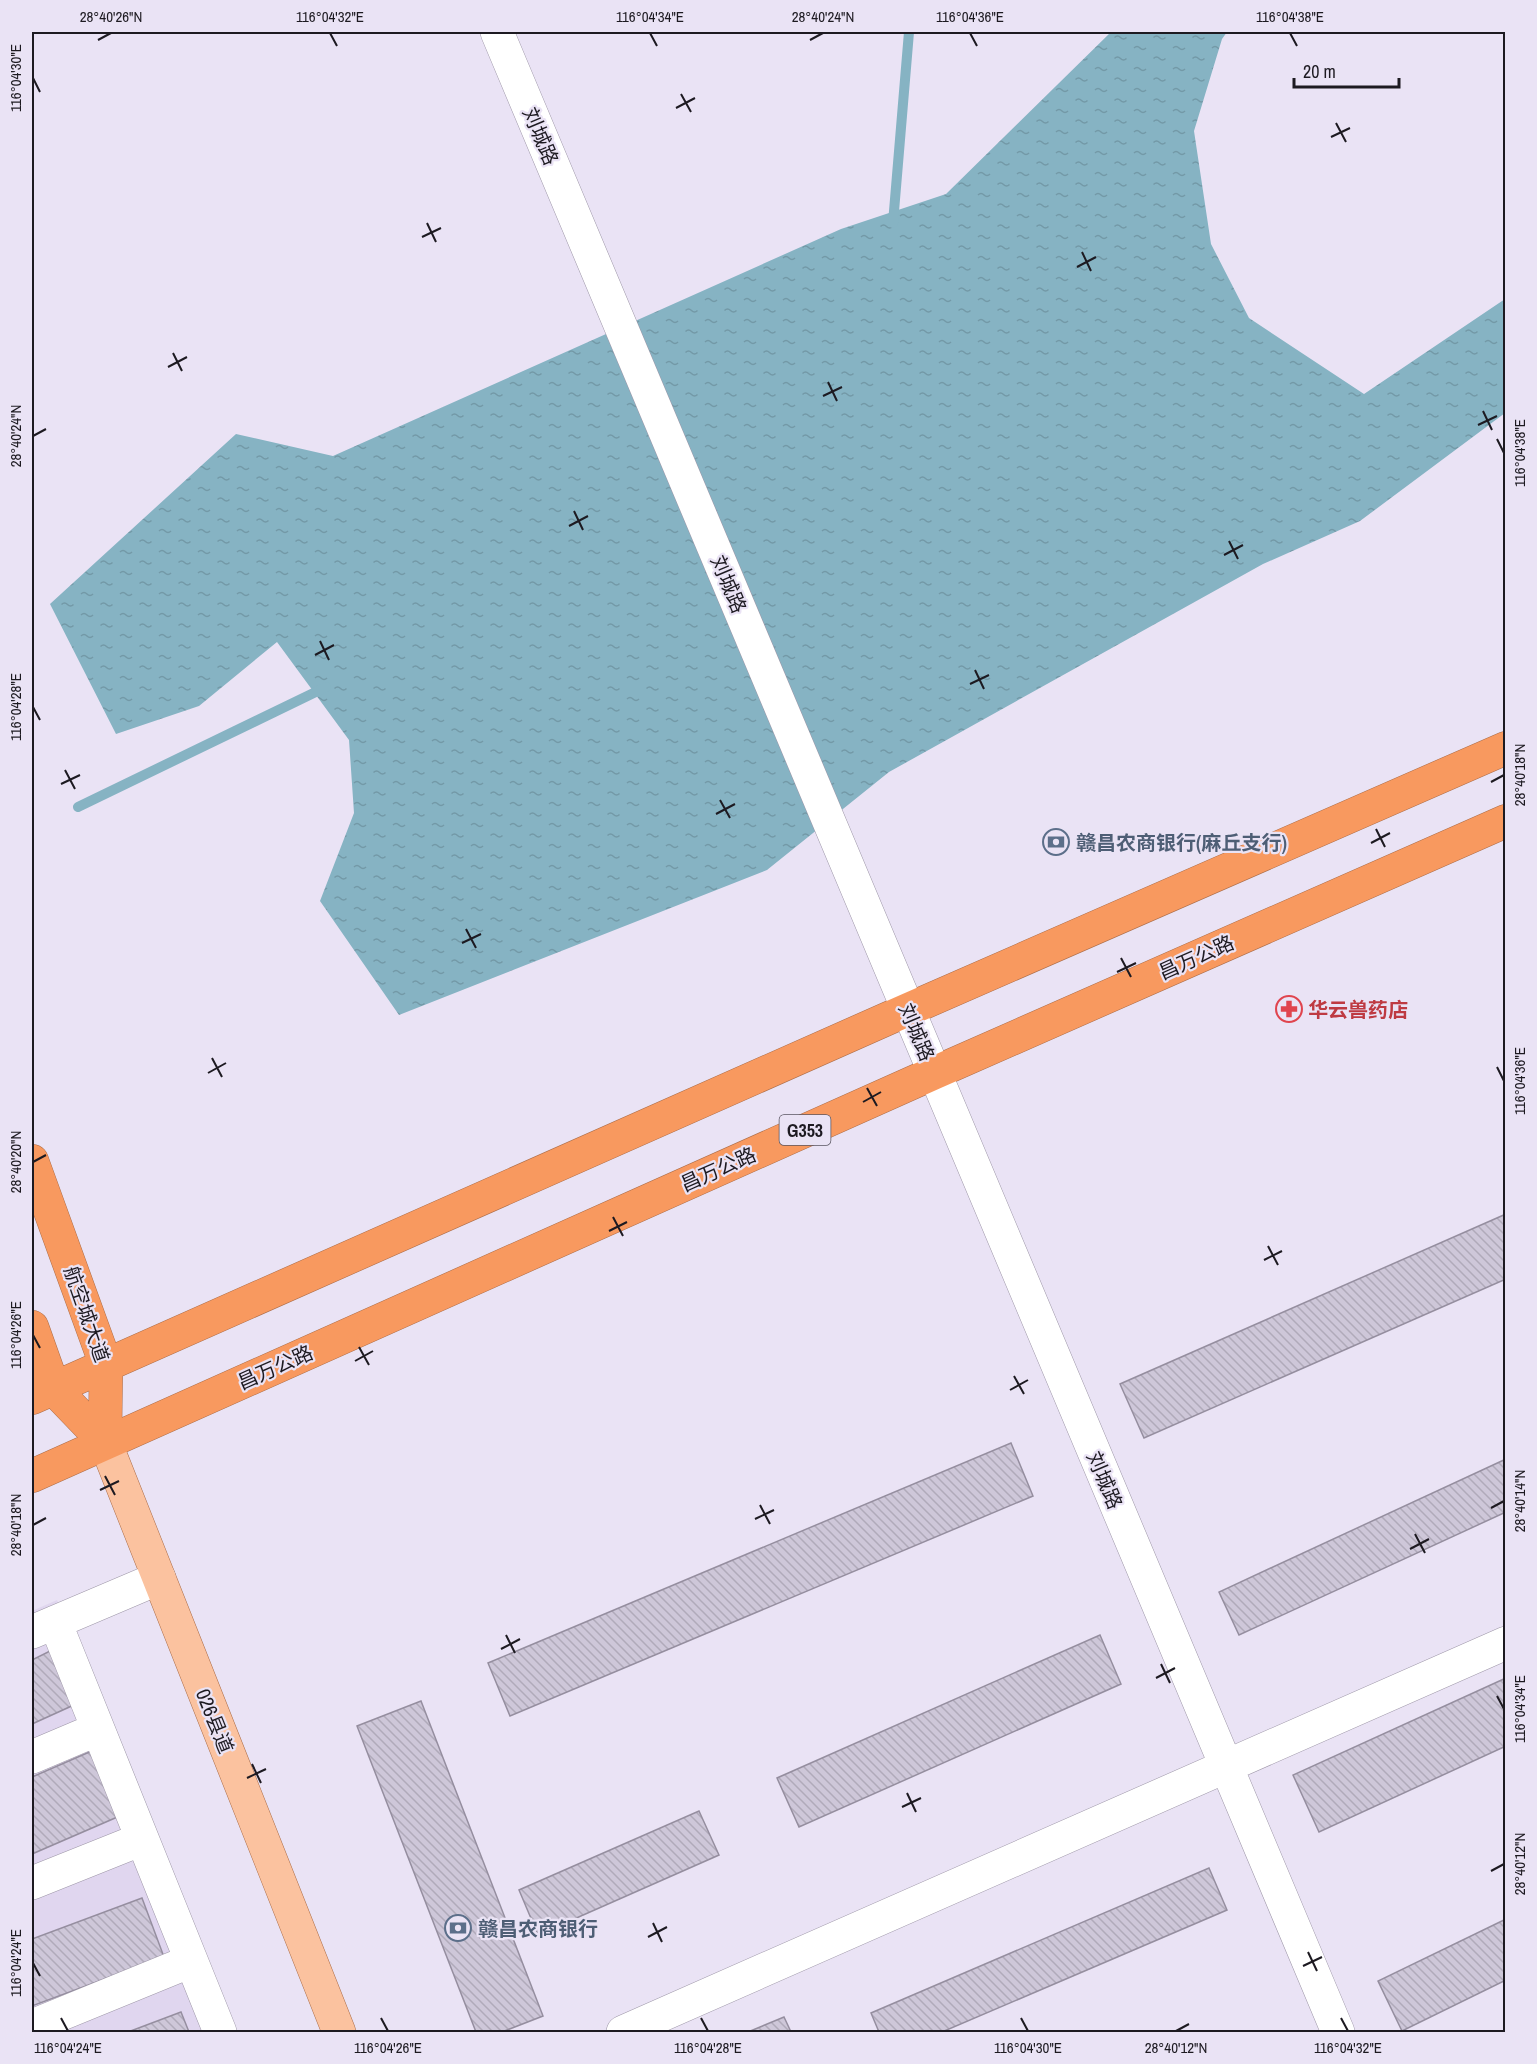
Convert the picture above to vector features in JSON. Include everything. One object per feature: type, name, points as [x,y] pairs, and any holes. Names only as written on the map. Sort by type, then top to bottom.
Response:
[{"type":"highway","points":[[43,1394],[907,1010],[1506,748]]},
{"type":"highway","name":"昌万公路","points":[[32,1476],[934,1073],[1506,821]]},
{"type":"highway","name":"航空城大道","points":[[32,1161],[106,1365],[105,1442]]},
{"type":"highway","points":[[32,1327],[43,1394],[105,1442]]},
{"type":"main road","name":"026县道","points":[[105,1442],[339,2032]]},
{"type":"street","name":"刘城路","points":[[497,32],[1338,2032]]},
{"type":"street","points":[[159,1578],[43,1627],[98,1729],[220,2032]]},
{"type":"street","points":[[623,2032],[1506,1643]]},
{"type":"street","points":[[32,1757],[98,1729]]},
{"type":"street","points":[[32,1883],[142,1839]]},
{"type":"street","points":[[32,2026],[191,1961]]},
{"type":"shaded area","points":[[57,1600],[217,2032],[32,2032],[32,1611]]},
{"type":"water","points":[[1111,32],[1227,32],[1222,39],[1194,131],[1211,244],[1249,318],[1364,394],[1505,299],[1505,413],[1360,521],[1263,564],[889,772],[767,870],[399,1015],[320,901],[354,813],[349,740],[277,642],[199,706],[116,734],[50,604],[236,434],[333,456],[841,229],[946,194]]},
{"type":"building","points":[[1506,1214],[1506,1279],[1144,1438],[1120,1384]]},
{"type":"building","points":[[1011,1443],[1033,1496],[510,1716],[488,1663]]},
{"type":"building","points":[[1506,1459],[1506,1512],[1239,1635],[1219,1592]]},
{"type":"building","points":[[1100,1635],[1121,1684],[799,1827],[777,1778]]},
{"type":"building","points":[[52,1650],[76,1704],[32,1724],[32,1660]]},
{"type":"building","points":[[1506,1678],[1506,1746],[1319,1832],[1293,1775]]},
{"type":"building","points":[[421,1701],[543,2016],[502,2032],[476,2032],[357,1726]]},
{"type":"building","points":[[94,1750],[122,1815],[32,1854],[32,1777]]},
{"type":"building","points":[[699,1811],[719,1855],[538,1935],[519,1890]]},
{"type":"building","points":[[1209,1868],[1227,1910],[942,2032],[879,2032],[871,2013]]},
{"type":"building","points":[[142,1898],[164,1957],[32,2006],[32,1939]]},
{"type":"building","points":[[1506,1919],[1506,1980],[1402,2031],[1378,1981]]},
{"type":"building","points":[[181,2012],[189,2032],[128,2032]]},
{"type":"building","points":[[784,2017],[791,2032],[748,2032]]},
{"type":"waterway","points":[[893,223],[909,32]]},
{"type":"waterway","points":[[78,807],[326,687]]},
{"type":"place","name":"赣昌农商银行(麻丘支行)","points":[[1056,842]]},
{"type":"place","name":"华云兽药店","points":[[1289,1009]]},
{"type":"place","name":"赣昌农商银行","points":[[458,1928]]}]
